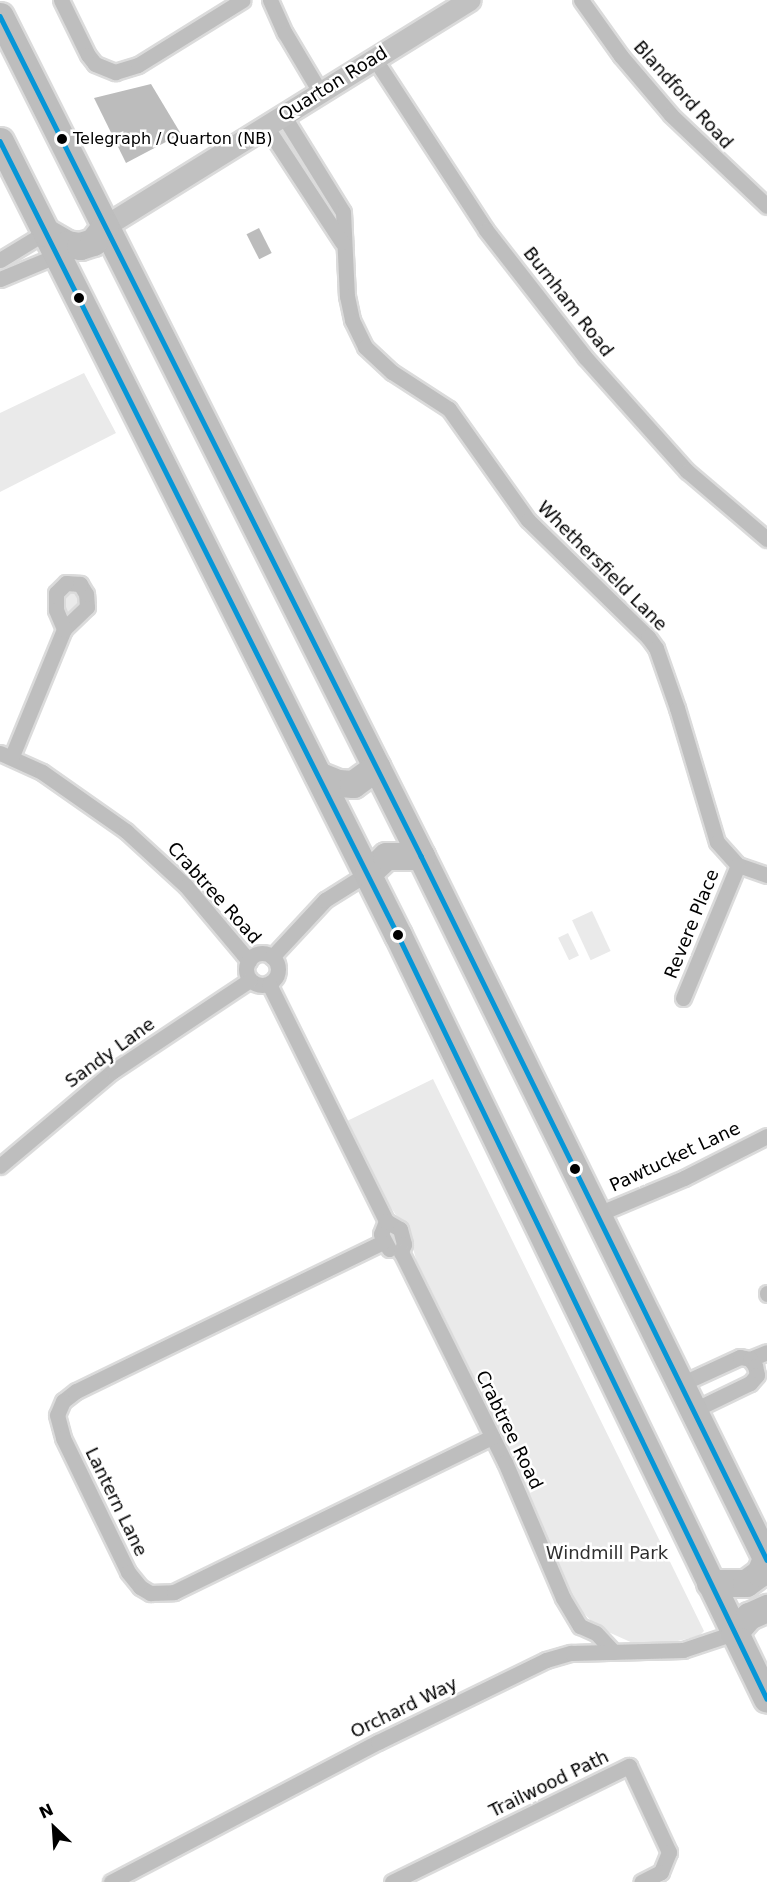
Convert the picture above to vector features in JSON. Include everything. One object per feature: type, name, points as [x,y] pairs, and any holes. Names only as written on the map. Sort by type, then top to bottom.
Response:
[{"type":"highway","points":[[0,16],[421,856],[766,1559],[760,1573],[747,1583],[710,1583]]},
{"type":"highway","points":[[0,141],[368,873],[767,1699]]},
{"type":"highway","points":[[52,244],[80,246],[93,242],[105,226]]},
{"type":"highway","points":[[318,775],[338,783],[353,784],[376,767]]},
{"type":"highway","points":[[368,873],[386,855],[421,856]]},
{"type":"highway","points":[[734,1632],[749,1616],[767,1608]]},
{"type":"street","points":[[61,0],[88,55],[95,64],[115,72],[138,66],[243,0]]},
{"type":"street","points":[[270,0],[285,33],[320,92]]},
{"type":"street","name":"Quarton Road","points":[[105,226],[470,0]]},
{"type":"street","name":"Blandford Road","points":[[581,0],[671,115],[767,206]]},
{"type":"street","name":"Burnham Road","points":[[374,58],[486,230],[585,357],[687,471],[767,539]]},
{"type":"street","name":"Whethersfield Lane","points":[[275,120],[343,212],[342,242],[352,320],[365,347],[392,372],[449,410],[528,520],[656,648],[711,827],[725,855],[738,865]]},
{"type":"street","points":[[0,260],[52,244]]},
{"type":"street","points":[[0,279],[52,244]]},
{"type":"street","points":[[6,754],[64,629]]},
{"type":"street","name":"Crabtree Road","points":[[6,754],[85,800],[146,848],[186,886],[249,961]]},
{"type":"street","points":[[738,865],[767,875]]},
{"type":"street","name":"Revere Place","points":[[683,998],[738,865]]},
{"type":"street","points":[[272,957],[325,900],[368,873]]},
{"type":"street","points":[[260,953],[272,957],[278,970],[269,984],[259,985],[250,980],[246,970],[249,961],[260,953]]},
{"type":"street","name":"Sandy Lane","points":[[0,1167],[113,1071],[250,980]]},
{"type":"street","name":"Crabtree Road","points":[[269,984],[386,1221],[400,1228],[404,1244],[400,1252],[492,1437],[554,1580],[579,1626],[596,1633],[614,1652]]},
{"type":"street","name":"Pawtucket Lane","points":[[598,1214],[684,1179],[767,1136]]},
{"type":"street","points":[[386,1221],[383,1242],[392,1251],[400,1252]]},
{"type":"street","name":"Lantern Lane","points":[[383,1242],[76,1391],[52,1407],[63,1438],[128,1572],[148,1599],[174,1592],[492,1437]]},
{"type":"street","points":[[694,1410],[750,1383],[767,1352]]},
{"type":"street","points":[[681,1384],[740,1357],[758,1365]]},
{"type":"street","points":[[571,1653],[579,1626]]},
{"type":"street","name":"Orchard Way","points":[[111,1882],[508,1677],[571,1653],[684,1650],[734,1632]]},
{"type":"street","name":"Trailwood Path","points":[[392,1882],[629,1766],[669,1852],[661,1872],[640,1882]]},
{"type":"green space","points":[[84,373],[116,433],[0,492],[0,413]]},
{"type":"green space","points":[[67,590],[75,590],[83,602],[68,615],[62,609],[62,595]]},
{"type":"green space","points":[[592,911],[611,951],[591,960],[572,920]]},
{"type":"green space","points":[[568,933],[579,955],[569,960],[558,938]]},
{"type":"green space","name":"Windmill Park","points":[[433,1079],[704,1631],[699,1636],[661,1645],[635,1644],[597,1627],[575,1604],[560,1576],[424,1288],[409,1234],[378,1189],[345,1122]]},
{"type":"shaded area","points":[[151,84],[181,134],[126,163],[94,98]]},
{"type":"shaded area","points":[[259,228],[272,253],[259,259],[247,234]]},
{"type":"transit line","points":[[0,16],[421,856],[767,1560]]},
{"type":"transit line","points":[[0,141],[398,935],[767,1699]]},
{"type":"place","name":"Telegraph / Quarton (NB)","points":[[62,139]]}]
